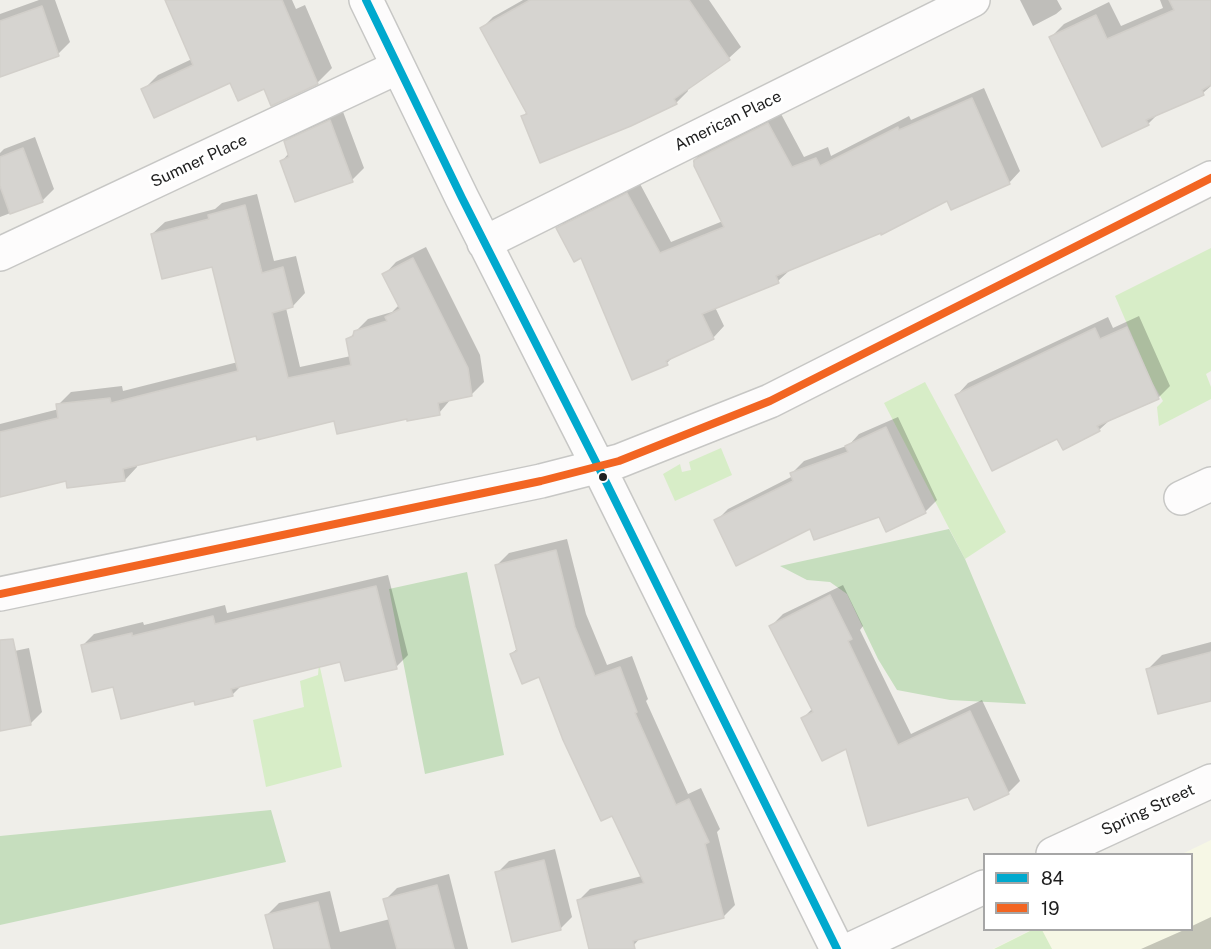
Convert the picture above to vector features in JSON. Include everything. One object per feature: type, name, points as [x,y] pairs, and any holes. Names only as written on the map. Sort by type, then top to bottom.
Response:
[{"type":"street","name":"American Place","points":[[484,243],[973,0]]},
{"type":"street","points":[[374,3],[398,67],[484,243],[837,949]]},
{"type":"street","name":"Sumner Place","points":[[0,254],[398,67]]},
{"type":"street","points":[[0,594],[541,481],[598,467],[648,450],[770,401],[1211,178]]},
{"type":"street","points":[[1181,498],[1211,484]]},
{"type":"street","name":"Spring Street","points":[[1057,853],[1211,781]]},
{"type":"street","points":[[851,949],[983,887]]},
{"type":"shaded area","points":[[1211,840],[1211,949],[993,949],[1029,931],[1193,931],[1193,853],[1184,853]]},
{"type":"green space","points":[[1211,248],[1211,371],[1206,374],[1211,387],[1211,399],[1159,426],[1157,407],[1163,401],[1152,382],[1115,296]]},
{"type":"green space","points":[[925,382],[1006,532],[965,559],[884,403]]},
{"type":"green space","points":[[721,448],[732,475],[675,501],[663,474],[680,464],[682,472],[691,470],[689,462]]},
{"type":"green space","points":[[949,529],[965,559],[1026,704],[950,700],[897,690],[878,659],[847,594],[830,582],[807,580],[780,566]]},
{"type":"green space","points":[[467,572],[504,755],[425,774],[389,589]]},
{"type":"green space","points":[[319,663],[342,767],[266,787],[253,720],[304,707],[300,681],[318,675]]},
{"type":"green space","points":[[271,810],[286,862],[0,925],[0,836]]},
{"type":"green space","points":[[1030,931],[1043,931],[1052,949],[994,949]]},
{"type":"building","points":[[165,0],[282,0],[318,84],[271,106],[264,89],[238,101],[230,83],[154,118],[141,89],[193,65]]},
{"type":"building","points":[[530,0],[689,0],[730,60],[674,99],[677,104],[631,126],[540,163],[521,116],[527,114],[480,28]]},
{"type":"building","points":[[1169,0],[1211,0],[1211,85],[1202,90],[1204,95],[1146,120],[1149,125],[1102,147],[1049,37],[1096,15],[1107,39],[1174,10]]},
{"type":"building","points":[[42,6],[59,56],[0,77],[0,21]]},
{"type":"building","points":[[972,98],[1010,184],[951,210],[947,201],[881,235],[881,233],[776,276],[779,283],[702,314],[714,339],[666,361],[668,365],[632,380],[581,258],[574,262],[556,228],[627,193],[660,253],[724,227],[694,166],[694,160],[768,123],[792,167],[816,158],[820,166],[898,127],[899,130]]},
{"type":"building","points":[[330,120],[353,182],[295,202],[280,161],[289,157],[284,141]]},
{"type":"building","points":[[23,148],[43,202],[10,214],[0,186],[0,157]]},
{"type":"building","points":[[245,205],[262,273],[283,267],[293,307],[272,313],[288,378],[351,365],[346,339],[353,336],[354,331],[387,321],[385,317],[400,309],[382,274],[413,258],[468,368],[472,396],[438,403],[440,415],[407,421],[407,419],[337,434],[334,421],[257,440],[256,436],[123,469],[125,481],[67,488],[66,481],[0,497],[0,432],[58,418],[56,404],[110,398],[111,403],[238,371],[212,267],[162,279],[151,234],[209,219],[208,215]]},
{"type":"building","points":[[1127,327],[1159,399],[1097,426],[1100,431],[1063,450],[1057,439],[992,471],[955,395],[1095,328],[1100,339]]},
{"type":"building","points":[[886,427],[926,513],[886,532],[879,517],[814,540],[810,529],[736,566],[714,520],[793,481],[790,473],[848,452],[845,446]]},
{"type":"building","points":[[556,550],[575,627],[595,676],[620,667],[637,712],[635,713],[676,805],[689,799],[709,842],[705,844],[724,918],[633,941],[635,949],[589,949],[577,900],[644,883],[612,816],[601,821],[563,740],[539,677],[522,684],[510,654],[517,651],[495,565]]},
{"type":"building","points":[[376,586],[397,669],[345,681],[340,662],[231,689],[233,696],[195,705],[194,701],[121,719],[113,687],[92,692],[81,645],[132,633],[132,636],[213,616],[215,624]]},
{"type":"building","points":[[830,595],[852,639],[848,641],[898,745],[970,711],[1009,794],[974,810],[968,797],[868,826],[846,749],[822,761],[801,718],[813,712],[769,626]]},
{"type":"building","points":[[13,639],[31,725],[0,731],[0,640]]},
{"type":"building","points":[[1211,652],[1211,701],[1158,714],[1146,669]]},
{"type":"building","points":[[544,860],[561,930],[512,942],[495,872]]},
{"type":"building","points":[[437,885],[454,949],[397,949],[383,899]]},
{"type":"building","points":[[318,902],[330,949],[274,949],[265,915]]},
{"type":"transit line","name":"84","points":[[366,0],[462,198],[603,476],[837,949]]},
{"type":"transit line","name":"19","points":[[0,594],[541,481],[619,461],[770,401],[1211,178]]}]
